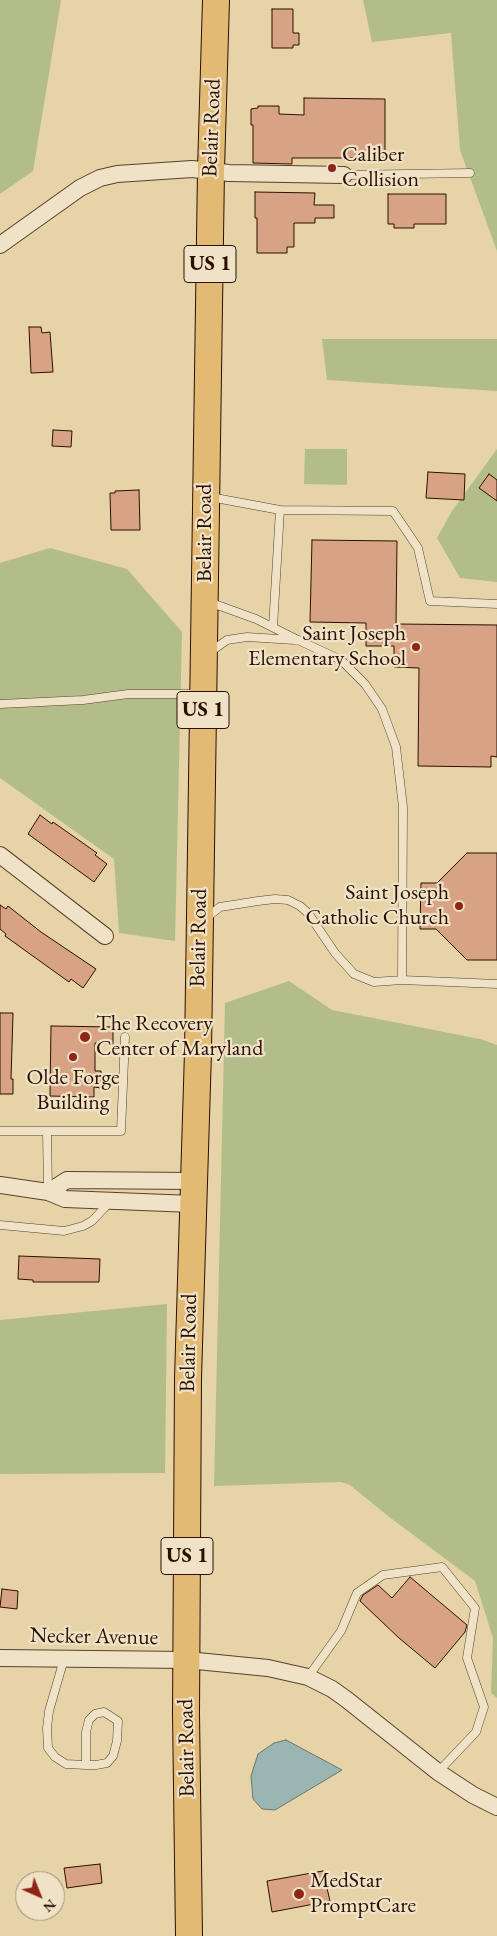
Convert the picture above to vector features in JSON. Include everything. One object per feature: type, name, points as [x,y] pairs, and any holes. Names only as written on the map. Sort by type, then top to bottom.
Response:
[{"type":"highway","points":[[208,0],[215,32]]},
{"type":"highway","name":"Belair Road","points":[[188,1936],[188,1378],[198,1052],[205,496],[216,0]]},
{"type":"street","points":[[0,245],[80,188],[100,178],[130,172],[192,169],[229,173],[344,175]]},
{"type":"street","points":[[0,855],[105,936]]},
{"type":"street","points":[[48,1192],[67,1180],[193,1192]]},
{"type":"street","points":[[0,1185],[48,1192],[65,1199],[111,1200],[193,1192]]},
{"type":"street","name":"Necker Avenue","points":[[0,1658],[187,1660],[268,1668],[308,1677],[346,1698],[438,1772],[473,1795],[497,1807]]},
{"type":"lane","points":[[344,175],[470,173]]},
{"type":"lane","points":[[205,496],[280,510],[394,511],[418,548],[430,601],[497,604]]},
{"type":"lane","points":[[273,627],[280,510]]},
{"type":"lane","points":[[205,601],[256,618],[341,660],[365,684],[382,709],[396,747],[403,807],[402,980]]},
{"type":"lane","points":[[204,656],[226,640],[247,637],[298,640]]},
{"type":"lane","points":[[0,704],[82,700],[128,694],[203,694]]},
{"type":"lane","points":[[199,923],[220,907],[275,899],[288,900],[300,906],[308,913],[335,953],[354,974],[374,982],[402,980],[497,984]]},
{"type":"lane","points":[[0,1131],[121,1131],[125,1036]]},
{"type":"lane","points":[[47,1131],[48,1192]]},
{"type":"lane","points":[[0,1225],[64,1230],[83,1226],[92,1221],[111,1200]]},
{"type":"lane","points":[[308,1677],[341,1630],[357,1593],[383,1575],[442,1566],[474,1608],[467,1658],[484,1707],[476,1732],[438,1772]]},
{"type":"lane","points":[[64,1659],[49,1711],[47,1728],[48,1748],[55,1757],[66,1764],[86,1765],[107,1763],[113,1756],[117,1741],[118,1721],[104,1712],[95,1714],[89,1720],[86,1732],[86,1765]]},
{"type":"green space","points":[[0,0],[61,0],[33,171],[0,194]]},
{"type":"green space","points":[[363,0],[497,0],[497,251],[460,150],[451,33],[372,42]]},
{"type":"green space","points":[[322,339],[497,339],[497,391],[327,380]]},
{"type":"green space","points":[[305,449],[347,449],[347,485],[304,484]]},
{"type":"green space","points":[[497,449],[497,582],[460,578],[437,538],[452,511]]},
{"type":"green space","points":[[50,548],[127,569],[182,632],[175,941],[119,933],[114,859],[0,778],[0,563]]},
{"type":"green space","points":[[289,981],[332,1010],[480,1039],[497,1045],[497,1698],[491,1693],[493,1638],[475,1581],[350,1485],[341,1482],[214,1486],[225,1003]]},
{"type":"green space","points":[[167,1304],[165,1473],[0,1474],[0,1320]]},
{"type":"water","points":[[286,1740],[342,1770],[275,1810],[262,1809],[253,1799],[251,1776],[258,1754],[274,1743]]},
{"type":"building","points":[[272,9],[293,9],[293,33],[299,33],[299,45],[293,45],[293,48],[272,48]]},
{"type":"building","points":[[304,98],[385,99],[385,158],[292,158],[292,164],[253,163],[251,109],[258,108],[258,106],[279,106],[279,114],[304,115]]},
{"type":"building","points":[[255,192],[315,193],[314,205],[334,205],[334,218],[315,218],[315,223],[294,223],[294,247],[287,247],[287,253],[257,253]]},
{"type":"building","points":[[388,194],[446,194],[446,224],[414,224],[414,228],[394,228],[394,224],[388,224]]},
{"type":"building","points":[[29,327],[41,327],[42,333],[50,332],[53,372],[31,373]]},
{"type":"building","points":[[53,430],[72,431],[71,447],[52,446]]},
{"type":"building","points":[[428,472],[465,474],[464,500],[426,498]]},
{"type":"building","points":[[489,474],[497,480],[497,501],[479,488]]},
{"type":"building","points":[[139,490],[140,530],[111,530],[110,493]]},
{"type":"building","points":[[312,540],[397,541],[396,624],[497,625],[497,757],[491,756],[491,767],[418,766],[419,668],[394,667],[394,646],[366,646],[366,623],[310,622]]},
{"type":"building","points":[[40,815],[97,853],[95,855],[107,864],[94,882],[28,834]]},
{"type":"building","name":"Saint Joseph Catholic Church","points":[[467,853],[497,853],[497,960],[467,960],[436,929],[420,929],[421,883],[437,883]]},
{"type":"building","points":[[0,905],[6,909],[8,906],[41,932],[96,969],[83,988],[71,979],[69,982],[5,936],[6,934],[0,929]]},
{"type":"building","points":[[0,1013],[13,1013],[11,1079],[13,1079],[13,1094],[0,1094]]},
{"type":"building","name":"Olde Forge Building","points":[[51,1026],[113,1027],[113,1044],[95,1043],[95,1071],[101,1071],[101,1088],[94,1087],[94,1097],[50,1096]]},
{"type":"building","points":[[19,1256],[100,1259],[99,1282],[33,1282],[33,1280],[18,1279]]},
{"type":"building","points":[[410,1577],[467,1625],[465,1632],[435,1668],[399,1638],[360,1601],[363,1595],[378,1585],[392,1598]]},
{"type":"building","points":[[2,1589],[18,1591],[17,1609],[0,1607]]},
{"type":"building","points":[[100,1864],[102,1883],[67,1888],[64,1868]]},
{"type":"building","name":"MedStar PromptCare","points":[[323,1871],[330,1901],[272,1912],[267,1881]]},
{"type":"place","name":"Caliber Collision","points":[[332,168]]},
{"type":"place","name":"Saint Joseph Elementary School","points":[[416,647]]},
{"type":"place","name":"Saint Joseph Catholic Church","points":[[459,906]]},
{"type":"place","name":"The Recovery Center of Maryland","points":[[85,1037]]},
{"type":"place","name":"Olde Forge Building","points":[[73,1057]]},
{"type":"place","name":"MedStar PromptCare","points":[[299,1894]]}]
